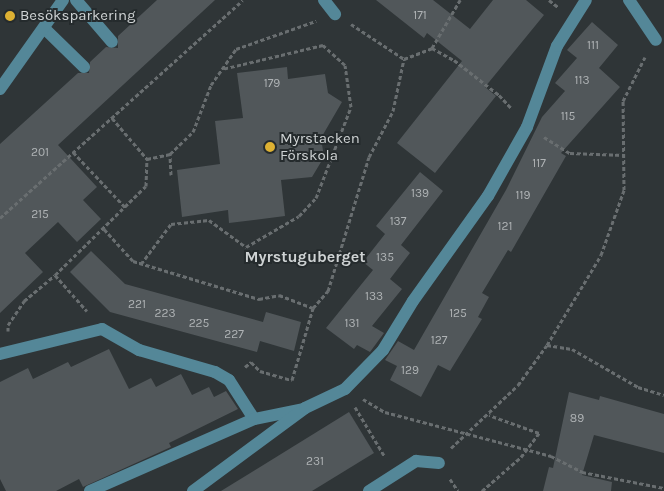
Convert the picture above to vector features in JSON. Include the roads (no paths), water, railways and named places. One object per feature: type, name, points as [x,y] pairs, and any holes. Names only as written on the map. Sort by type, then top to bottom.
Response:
[{"type":"street","points":[[2,85],[63,0]]},
{"type":"street","points":[[76,0],[112,42]]},
{"type":"street","points":[[324,0],[335,14]]},
{"type":"street","points":[[193,491],[305,408],[345,389],[383,350],[413,301],[488,196],[527,127],[558,46],[586,0]]},
{"type":"street","points":[[629,0],[656,40]]},
{"type":"street","points":[[44,28],[84,67]]},
{"type":"street","points":[[4,354],[102,328],[139,350],[215,372],[230,380],[254,419]]},
{"type":"street","points":[[90,491],[254,419],[305,408]]},
{"type":"street","points":[[369,491],[416,461],[439,463]]},
{"type":"place","name":"Besöksparkering","points":[[10,16]]},
{"type":"place","name":"Myrstacken Förskola","points":[[270,147]]},
{"type":"district","name":"Myrstuguberget","points":[[305,257]]}]
